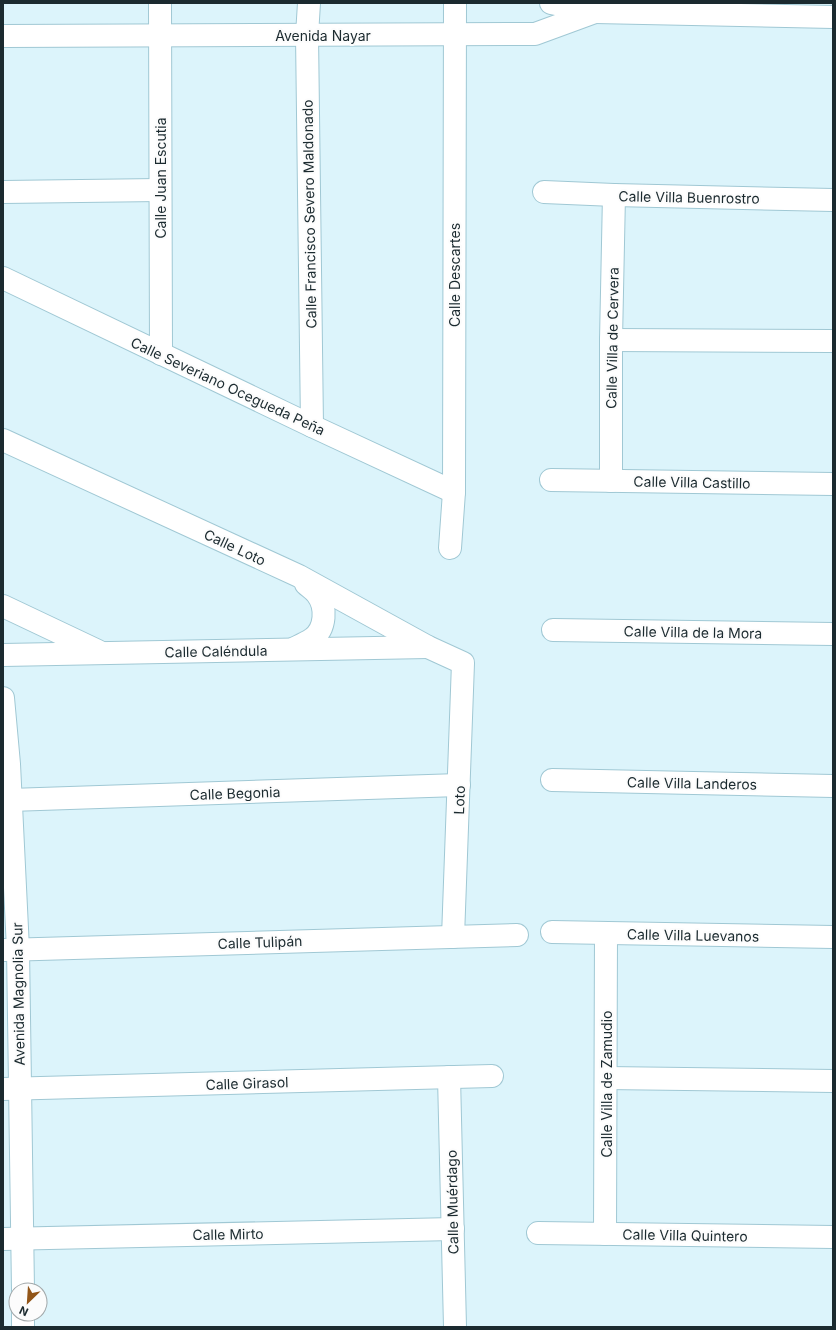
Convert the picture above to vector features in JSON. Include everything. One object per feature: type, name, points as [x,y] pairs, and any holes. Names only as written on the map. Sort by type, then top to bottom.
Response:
[{"type":"street","name":"Calle Juan Escutia","points":[[160,3],[161,354]]},
{"type":"street","name":"Calle Francisco Severo Maldonado","points":[[308,3],[307,35],[312,426]]},
{"type":"street","name":"Calle Descartes","points":[[450,548],[454,492],[455,3]]},
{"type":"street","points":[[551,3],[595,12],[833,17]]},
{"type":"street","name":"Avenida Nayar","points":[[3,36],[535,34],[595,12]]},
{"type":"street","points":[[3,192],[160,190]]},
{"type":"street","name":"Calle Villa Buenrostro","points":[[544,192],[833,200]]},
{"type":"street","name":"Calle Villa de Cervera","points":[[611,481],[611,340],[614,195]]},
{"type":"street","name":"Calle Severiano Ocegueda Peña","points":[[3,278],[312,426],[454,492]]},
{"type":"street","points":[[611,340],[833,341]]},
{"type":"street","name":"Calle Loto","points":[[3,440],[299,576],[428,647],[463,663]]},
{"type":"street","name":"Calle Villa Castillo","points":[[551,480],[833,484]]},
{"type":"street","points":[[292,650],[312,639],[318,633],[324,614],[322,603],[317,593],[299,576]]},
{"type":"street","points":[[3,606],[102,653]]},
{"type":"street","name":"Calle Villa de la Mora","points":[[553,630],[833,634]]},
{"type":"street","name":"Calle Caléndula","points":[[3,655],[428,647]]},
{"type":"street","name":"Loto","points":[[453,937],[463,663]]},
{"type":"street","name":"Avenida Magnolia Sur","points":[[3,698],[6,763],[10,800],[13,1239],[21,1282]]},
{"type":"street","name":"Calle Villa Landeros","points":[[552,780],[833,786]]},
{"type":"street","name":"Calle Begonia","points":[[10,800],[459,785]]},
{"type":"street","name":"Calle Villa Luevanos","points":[[552,932],[833,937]]},
{"type":"street","name":"Calle Villa de Zamudio","points":[[605,1234],[606,934]]},
{"type":"street","name":"Calle Tulipán","points":[[11,949],[517,935]]},
{"type":"street","name":"Calle Girasol","points":[[11,1089],[492,1076]]},
{"type":"street","name":"Calle Muérdago","points":[[449,1077],[455,1327]]},
{"type":"street","points":[[606,1078],[833,1081]]},
{"type":"street","name":"Calle Mirto","points":[[13,1239],[453,1229]]},
{"type":"street","name":"Calle Villa Quintero","points":[[538,1233],[833,1237]]}]
